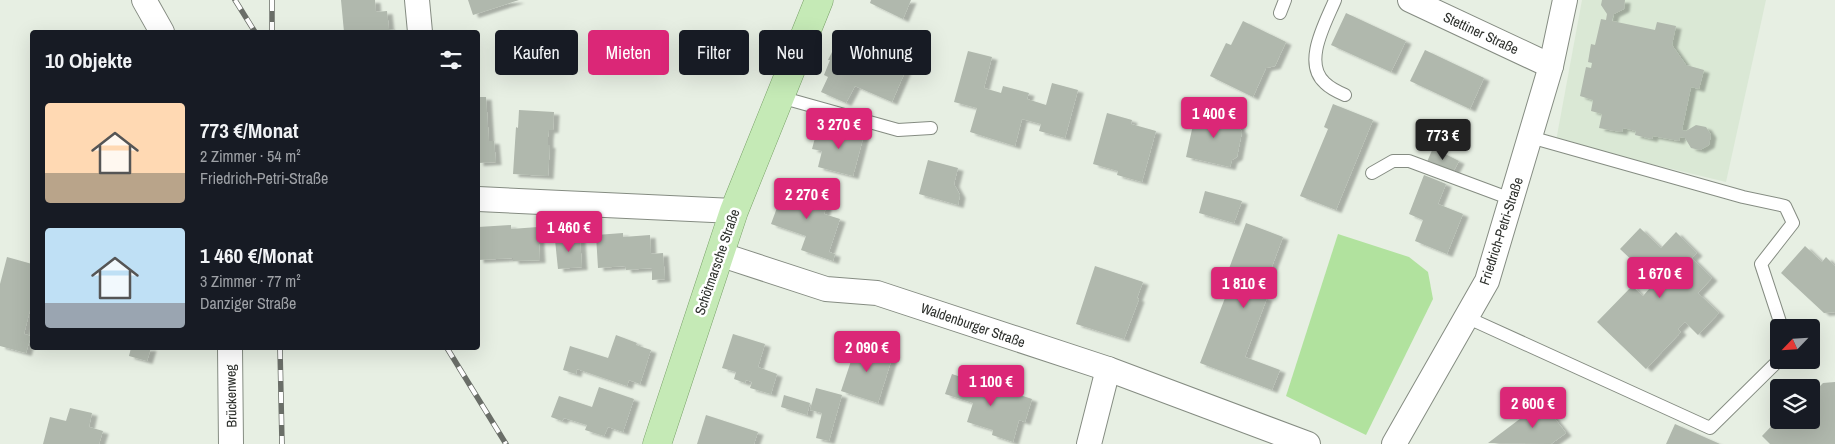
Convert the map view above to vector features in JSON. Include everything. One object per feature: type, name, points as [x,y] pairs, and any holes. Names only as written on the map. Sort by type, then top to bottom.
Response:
[{"type":"main road","name":"Schötmarsche Straße","points":[[657,444],[734,211],[820,0]]},
{"type":"street","points":[[144,0],[161,30]]},
{"type":"street","points":[[417,0],[420,30]]},
{"type":"street","name":"Stettiner Straße","points":[[1410,0],[1551,66]]},
{"type":"street","name":"Friedrich-Petri-Straße","points":[[1394,444],[1487,281],[1551,66],[1565,0]]},
{"type":"street","points":[[480,199],[734,211]]},
{"type":"street","name":"Waldenburger Straße","points":[[719,254],[826,289],[877,293],[1108,370],[1308,444]]},
{"type":"street","name":"Brückenweg","points":[[230,350],[231,444]]},
{"type":"street","points":[[1089,444],[1108,370]]},
{"type":"lane","points":[[1280,12],[1285,0]]},
{"type":"lane","points":[[1334,0],[1314,54],[1318,74],[1324,83],[1345,95]]},
{"type":"lane","points":[[780,97],[898,130],[931,128]]},
{"type":"lane","points":[[1530,138],[1743,197],[1785,206],[1793,223],[1761,264],[1779,319]]},
{"type":"lane","points":[[1372,173],[1394,161],[1409,161],[1511,199]]},
{"type":"lane","points":[[1466,317],[1710,428],[1770,369]]},
{"type":"shaded area","points":[[1582,0],[1766,0],[1726,182],[1556,141]]},
{"type":"green space","points":[[1338,234],[1409,257],[1428,272],[1433,299],[1366,435],[1286,396]]},
{"type":"building","points":[[341,0],[375,0],[376,12],[387,11],[389,29],[394,30],[344,30]]},
{"type":"building","points":[[468,0],[519,0],[473,15]]},
{"type":"building","points":[[871,0],[911,0],[903,19],[870,3]]},
{"type":"building","points":[[1602,0],[1625,0],[1624,9],[1614,14],[1612,21],[1655,30],[1657,22],[1676,26],[1672,45],[1686,65],[1704,70],[1699,89],[1691,87],[1682,130],[1686,131],[1696,125],[1706,127],[1711,135],[1709,145],[1700,150],[1691,148],[1685,138],[1680,137],[1679,141],[1653,136],[1652,139],[1635,135],[1636,131],[1623,128],[1622,132],[1599,128],[1602,114],[1591,111],[1593,100],[1580,96],[1586,67],[1591,68],[1592,63],[1588,62],[1591,44],[1595,45],[1601,19],[1606,20],[1607,14],[1601,5]]},
{"type":"building","points":[[1346,13],[1406,41],[1391,72],[1331,45]]},
{"type":"building","points":[[1243,21],[1286,42],[1275,66],[1266,68],[1253,97],[1210,76],[1226,43],[1231,45]]},
{"type":"building","points":[[1425,50],[1484,78],[1470,109],[1410,81]]},
{"type":"building","points":[[968,51],[992,57],[984,88],[1001,93],[1003,86],[1029,93],[1027,99],[1046,105],[1052,83],[1078,90],[1065,138],[1039,131],[1041,124],[1022,119],[1015,146],[970,132],[977,108],[954,102]]},
{"type":"building","points":[[832,52],[832,75],[904,75],[892,102],[855,86],[846,103],[821,92],[828,77],[824,75],[830,60],[828,60]]},
{"type":"building","points":[[480,97],[486,97],[489,141],[494,141],[496,162],[480,163]]},
{"type":"building","points":[[1333,104],[1373,120],[1336,210],[1300,196],[1328,129],[1324,127]]},
{"type":"building","points":[[519,110],[554,112],[553,130],[549,130],[548,137],[548,145],[550,145],[548,176],[513,174]]},
{"type":"building","points":[[1196,111],[1240,121],[1239,127],[1242,132],[1237,157],[1232,160],[1230,167],[1186,157]]},
{"type":"building","points":[[1107,113],[1132,120],[1131,124],[1156,131],[1142,182],[1117,175],[1118,171],[1093,164]]},
{"type":"building","points":[[828,126],[864,135],[853,176],[818,167],[822,151],[812,149],[816,134],[826,136]]},
{"type":"building","points":[[1433,148],[1459,161],[1452,174],[1427,162]]},
{"type":"building","points":[[928,160],[958,168],[954,184],[960,195],[958,205],[919,194]]},
{"type":"building","points":[[1424,175],[1446,184],[1438,204],[1463,214],[1447,254],[1415,241],[1423,220],[1409,214]]},
{"type":"building","points":[[786,183],[829,198],[824,214],[840,219],[829,252],[835,254],[833,261],[801,250],[806,236],[771,224]]},
{"type":"building","points":[[1205,191],[1242,201],[1234,223],[1199,213]]},
{"type":"building","points":[[1246,223],[1283,237],[1261,296],[1267,298],[1245,357],[1280,370],[1272,390],[1200,363],[1230,285],[1224,282]]},
{"type":"building","points":[[511,225],[511,229],[538,227],[540,260],[513,261],[513,258],[480,260],[480,227]]},
{"type":"building","points":[[1640,228],[1661,248],[1676,232],[1697,253],[1692,258],[1712,278],[1698,293],[1719,313],[1698,335],[1685,322],[1678,329],[1681,332],[1646,369],[1597,322],[1632,286],[1643,296],[1655,282],[1620,249]]},
{"type":"building","points":[[623,233],[623,237],[650,235],[651,254],[663,253],[665,279],[652,280],[652,268],[626,270],[625,266],[598,268],[596,235]]},
{"type":"building","points":[[580,238],[582,267],[558,269],[555,240]]},
{"type":"building","points":[[1805,246],[1822,262],[1826,257],[1835,266],[1835,312],[1824,313],[1781,273]]},
{"type":"building","points":[[7,257],[30,263],[30,310],[24,334],[30,336],[30,339],[26,353],[0,346],[0,284]]},
{"type":"building","points":[[1095,266],[1143,282],[1137,298],[1139,299],[1124,339],[1076,324]]},
{"type":"building","points":[[733,334],[765,344],[758,367],[777,374],[771,394],[750,388],[752,382],[746,380],[745,383],[734,379],[736,372],[722,368]]},
{"type":"building","points":[[616,335],[651,350],[640,384],[629,380],[627,386],[577,369],[576,374],[563,370],[570,346],[608,358]]},
{"type":"building","points":[[857,343],[893,355],[878,403],[841,391]]},
{"type":"building","points":[[130,350],[150,350],[147,361],[129,356]]},
{"type":"building","points":[[952,374],[982,384],[979,393],[988,396],[992,386],[1032,399],[1025,422],[1019,420],[1013,442],[992,435],[993,430],[967,422],[973,403],[945,394]]},
{"type":"building","points":[[1835,382],[1835,444],[1770,444],[1762,436],[1770,428],[1820,429],[1820,386],[1823,383]]},
{"type":"building","points":[[599,387],[634,399],[623,432],[608,427],[604,436],[585,430],[587,425],[564,418],[562,421],[551,417],[559,396],[592,407]]},
{"type":"building","points":[[816,388],[842,395],[829,441],[816,438],[822,413],[810,410]]},
{"type":"building","points":[[784,395],[810,403],[807,415],[781,407]]},
{"type":"building","points":[[1542,402],[1566,433],[1551,444],[1488,443]]},
{"type":"building","points":[[70,408],[92,413],[89,427],[103,431],[99,444],[43,444],[50,417],[66,421]]},
{"type":"building","points":[[706,415],[758,432],[754,444],[697,444]]},
{"type":"building","points":[[1675,424],[1686,429],[1720,444],[1666,444]]},
{"type":"railway","points":[[235,0],[254,30]]},
{"type":"railway","points":[[272,0],[272,30]]},
{"type":"railway","points":[[280,350],[282,444]]},
{"type":"railway","points":[[448,350],[506,444]]}]
